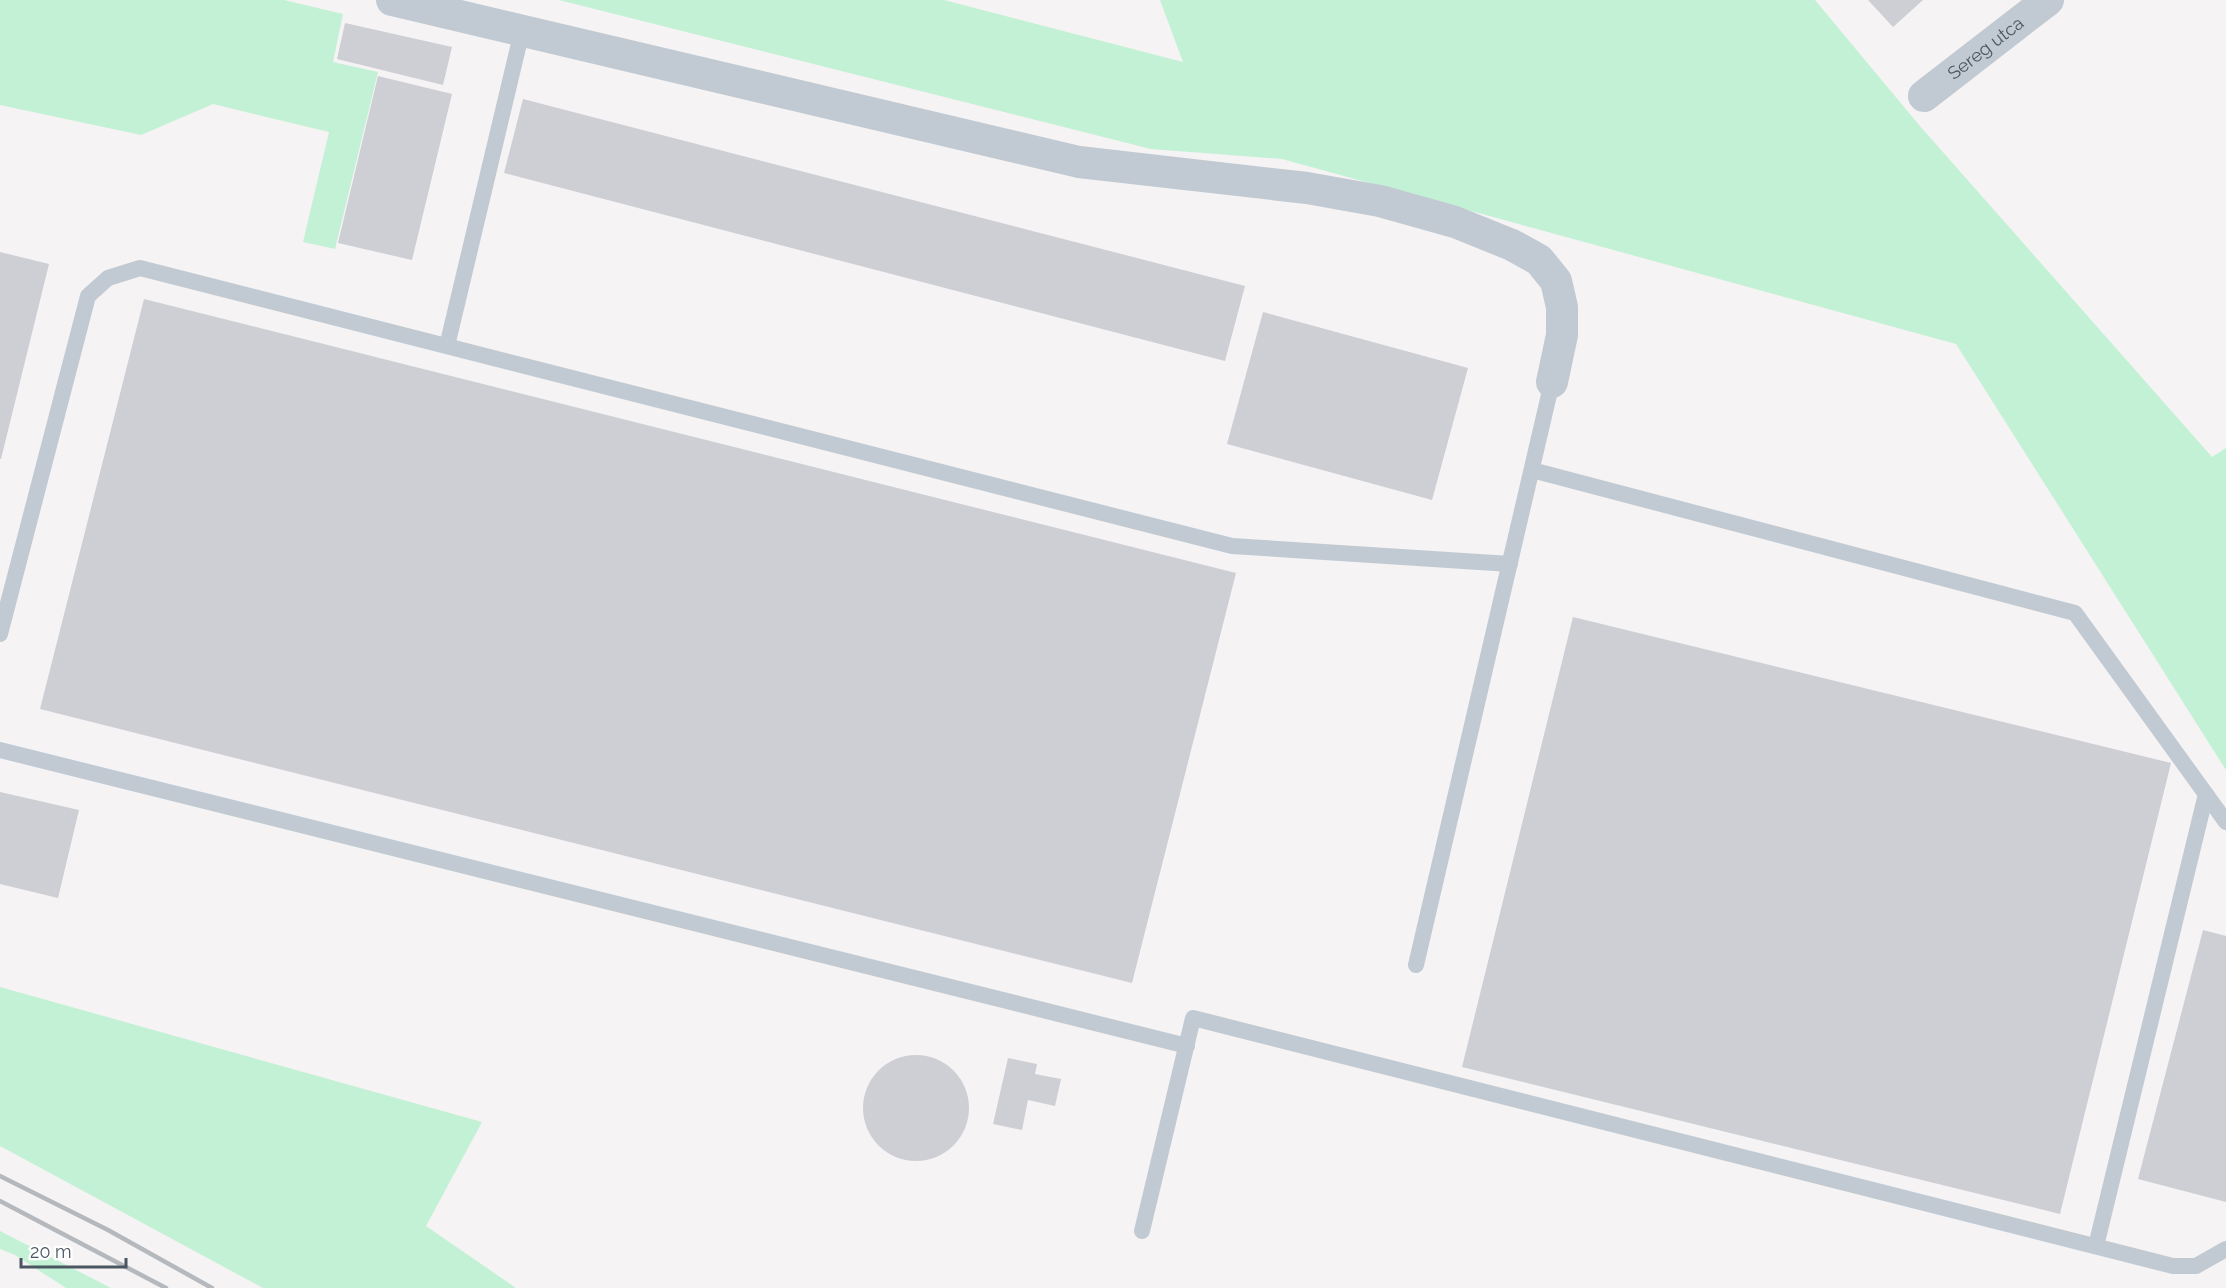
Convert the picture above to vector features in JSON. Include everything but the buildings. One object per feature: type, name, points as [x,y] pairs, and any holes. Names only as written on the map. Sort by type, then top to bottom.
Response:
[{"type":"street","points":[[392,0],[1079,162],[1306,188],[1380,201],[1455,222],[1512,245],[1539,260],[1556,281],[1562,307],[1562,335],[1552,382]]},
{"type":"street","name":"Sereg utca","points":[[1924,96],[2048,0]]},
{"type":"lane","points":[[447,346],[522,31]]},
{"type":"lane","points":[[0,634],[88,296],[108,278],[140,268],[1232,546],[1510,564]]},
{"type":"lane","points":[[1416,965],[1552,382]]},
{"type":"lane","points":[[1532,470],[2075,613],[2226,822]]},
{"type":"lane","points":[[0,750],[1187,1046]]},
{"type":"lane","points":[[2096,1246],[2206,794]]},
{"type":"lane","points":[[1142,1231],[1193,1018],[2173,1266],[2196,1266],[2226,1248]]},
{"type":"green space","points":[[0,0],[284,0],[343,14],[333,62],[378,72],[335,249],[303,242],[329,132],[213,104],[141,135],[0,105]]},
{"type":"green space","points":[[559,0],[944,0],[1183,62],[1160,0],[1815,0],[1919,125],[2212,457],[2226,448],[2226,770],[1956,344],[1282,159],[1151,149]]},
{"type":"green space","points":[[0,987],[482,1122],[426,1226],[516,1288],[263,1288],[0,1146]]},
{"type":"green space","points":[[0,1231],[111,1288],[66,1288],[15,1255],[0,1249]]},
{"type":"railway","points":[[0,1176],[108,1230],[212,1288]]},
{"type":"railway","points":[[0,1201],[166,1288]]}]
